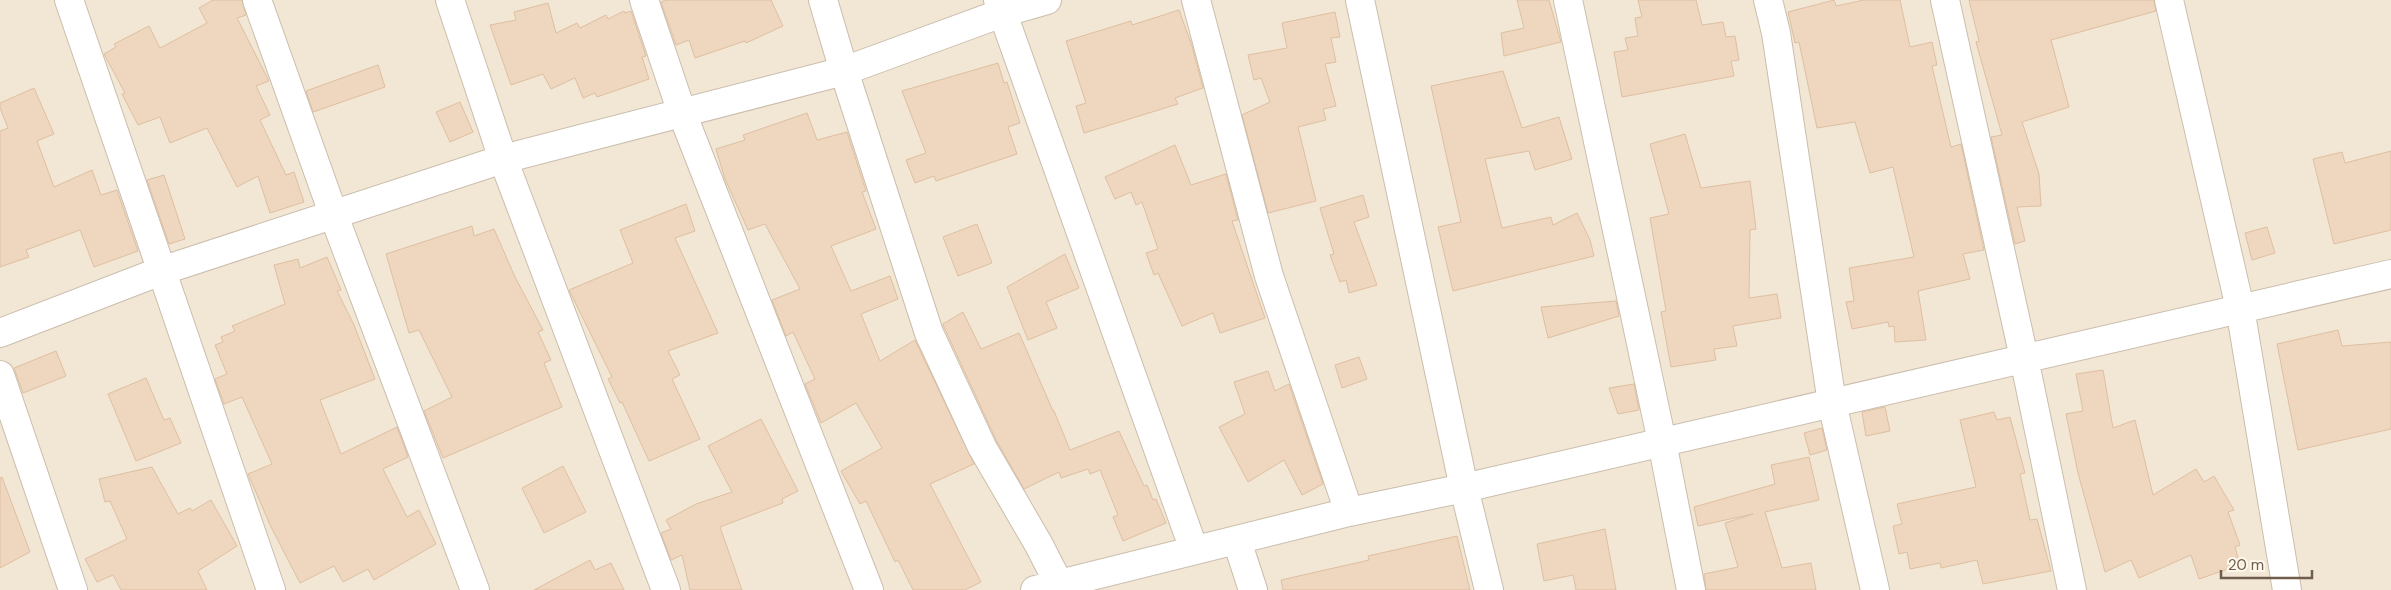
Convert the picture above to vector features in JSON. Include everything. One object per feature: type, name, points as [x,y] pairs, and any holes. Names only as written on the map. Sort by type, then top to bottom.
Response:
[{"type":"street","points":[[69,0],[271,590]]},
{"type":"street","points":[[257,0],[334,216],[475,590]]},
{"type":"street","points":[[450,0],[503,159],[666,590]]},
{"type":"street","points":[[644,0],[682,113],[869,590]]},
{"type":"street","points":[[823,0],[844,71],[929,333],[982,447],[1052,588],[1194,550],[1349,512],[1464,488],[2391,274]]},
{"type":"street","points":[[0,333],[161,272],[503,159],[844,71],[1000,6],[1047,0]]},
{"type":"street","points":[[1196,0],[1269,276],[1349,512]]},
{"type":"street","points":[[1360,0],[1464,488],[1490,590]]},
{"type":"street","points":[[1568,0],[1662,442],[1691,590]]},
{"type":"street","points":[[1768,0],[1776,34],[1832,403],[1875,590]]},
{"type":"street","points":[[1946,0],[2024,358],[2072,590]]},
{"type":"street","points":[[2169,0],[2240,308],[2287,590]]},
{"type":"street","points":[[1000,6],[1194,550]]},
{"type":"street","points":[[0,375],[73,590]]},
{"type":"street","points":[[1237,541],[1253,590]]},
{"type":"shaded area","points":[[0,0],[2391,0],[2391,590],[0,590]]},
{"type":"building","points":[[213,0],[242,0],[246,15],[237,18],[269,81],[256,86],[270,115],[260,120],[286,175],[294,172],[304,202],[270,213],[258,176],[237,187],[207,128],[170,143],[160,117],[138,125],[122,94],[125,93],[104,54],[116,47],[114,44],[149,26],[160,48],[207,23],[199,8]]},
{"type":"building","points":[[666,0],[771,0],[783,26],[746,43],[745,41],[695,58],[689,40],[676,45],[661,2]]},
{"type":"building","points":[[1517,0],[1549,0],[1561,42],[1504,56],[1501,33],[1524,28]]},
{"type":"building","points":[[1638,0],[1696,0],[1702,25],[1723,22],[1726,37],[1735,36],[1739,60],[1731,61],[1734,76],[1622,97],[1614,52],[1628,50],[1625,38],[1638,36],[1635,18],[1642,17]]},
{"type":"building","points":[[1834,0],[1836,6],[1864,0],[1900,0],[1910,47],[1932,42],[1937,65],[1932,66],[1951,147],[1961,144],[1984,250],[1963,254],[1970,279],[1918,291],[1926,340],[1895,342],[1894,326],[1889,327],[1888,322],[1852,329],[1846,302],[1854,301],[1849,268],[1914,257],[1893,167],[1870,173],[1855,122],[1817,128],[1799,42],[1795,43],[1788,12]]},
{"type":"building","points":[[1969,0],[2154,0],[2156,11],[2051,40],[2069,107],[2022,122],[2039,174],[2041,206],[2017,207],[2025,241],[2015,244],[1991,137],[2002,135],[1976,42],[1979,41]]},
{"type":"building","points":[[548,3],[556,33],[577,23],[580,28],[606,15],[608,19],[624,11],[625,13],[631,11],[646,56],[642,57],[649,79],[597,97],[595,93],[583,98],[575,78],[551,89],[543,74],[511,85],[490,25],[516,20],[514,12]]},
{"type":"building","points":[[1179,10],[1192,46],[1203,88],[1175,98],[1178,104],[1084,133],[1076,106],[1086,103],[1066,41],[1131,21],[1132,25]]},
{"type":"building","points":[[1335,12],[1340,37],[1331,38],[1336,62],[1325,64],[1336,106],[1323,109],[1326,120],[1298,127],[1316,201],[1268,213],[1242,115],[1270,102],[1261,78],[1254,80],[1248,55],[1287,48],[1282,23]]},
{"type":"building","points":[[998,63],[1004,83],[1007,82],[1020,123],[1008,127],[1017,154],[936,181],[934,176],[915,183],[906,160],[926,153],[902,91]]},
{"type":"building","points":[[378,65],[385,87],[313,112],[306,91]]},
{"type":"building","points":[[1503,71],[1522,128],[1559,117],[1572,159],[1535,170],[1529,151],[1485,159],[1502,228],[1551,217],[1553,225],[1577,213],[1590,240],[1594,256],[1453,291],[1438,227],[1461,222],[1431,86]]},
{"type":"building","points":[[34,88],[54,134],[37,141],[54,187],[92,170],[101,195],[117,190],[138,251],[94,267],[80,230],[26,250],[29,257],[0,267],[0,131],[8,128],[0,108],[0,103]]},
{"type":"building","points":[[460,102],[473,132],[450,142],[436,112]]},
{"type":"building","points":[[807,113],[817,140],[847,132],[866,191],[862,192],[876,229],[831,246],[851,291],[890,276],[898,299],[861,314],[880,361],[915,340],[974,464],[930,484],[981,582],[965,590],[913,590],[898,560],[895,562],[866,501],[860,504],[841,471],[882,448],[856,403],[821,423],[805,384],[815,379],[793,332],[786,336],[772,300],[800,289],[765,224],[748,230],[725,179],[716,149],[745,140],[743,135]]},
{"type":"building","points":[[1685,134],[1701,188],[1750,181],[1756,229],[1750,230],[1749,298],[1777,294],[1781,318],[1733,326],[1737,346],[1714,349],[1716,360],[1671,367],[1661,312],[1666,311],[1650,218],[1669,214],[1650,144]]},
{"type":"building","points":[[1175,145],[1191,185],[1226,174],[1238,220],[1232,221],[1265,318],[1220,333],[1213,313],[1182,326],[1158,273],[1154,275],[1146,253],[1158,249],[1142,202],[1136,205],[1131,192],[1115,199],[1105,177]]},
{"type":"building","points":[[2391,151],[2391,230],[2334,244],[2313,159],[2342,152],[2345,163]]},
{"type":"building","points":[[164,175],[185,239],[169,244],[147,180]]},
{"type":"building","points":[[1363,195],[1369,217],[1354,222],[1377,285],[1349,293],[1346,280],[1340,282],[1330,255],[1334,254],[1320,208]]},
{"type":"building","points":[[686,204],[695,231],[675,238],[718,333],[668,351],[680,375],[672,379],[700,439],[649,461],[622,402],[620,403],[608,379],[612,377],[569,290],[633,263],[620,230]]},
{"type":"building","points":[[977,224],[992,263],[958,276],[943,237]]},
{"type":"building","points":[[472,226],[474,236],[494,229],[515,277],[543,330],[538,332],[551,360],[544,363],[562,407],[443,458],[424,411],[452,397],[419,330],[409,333],[386,254]]},
{"type":"building","points":[[2267,227],[2275,253],[2252,260],[2245,233]]},
{"type":"building","points":[[1065,254],[1079,288],[1046,302],[1057,328],[1028,340],[1007,287]]},
{"type":"building","points":[[327,257],[341,290],[337,291],[354,325],[375,379],[320,400],[341,454],[397,427],[408,457],[383,469],[407,517],[419,510],[436,544],[374,580],[368,569],[343,582],[334,566],[300,583],[271,527],[248,474],[272,464],[242,397],[224,404],[215,379],[227,374],[215,345],[223,342],[221,337],[235,331],[232,326],[285,304],[274,265],[298,259],[300,268]]},
{"type":"building","points":[[1616,301],[1619,316],[1548,338],[1541,307]]},
{"type":"building","points":[[963,312],[981,349],[1019,333],[1070,450],[1119,431],[1144,486],[1147,485],[1153,500],[1156,499],[1166,523],[1123,541],[1113,517],[1118,515],[1100,470],[1090,474],[1088,469],[1061,478],[1059,472],[1024,489],[996,440],[944,327],[943,324]]},
{"type":"building","points":[[2338,330],[2342,346],[2391,342],[2391,429],[2298,450],[2277,344]]},
{"type":"building","points":[[56,351],[66,376],[23,393],[14,368]]},
{"type":"building","points":[[1359,357],[1367,379],[1342,388],[1335,365]]},
{"type":"building","points":[[2103,370],[2113,428],[2135,420],[2153,495],[2196,469],[2204,482],[2214,476],[2234,510],[2228,512],[2240,545],[2235,547],[2240,565],[2199,579],[2191,555],[2139,578],[2131,560],[2105,572],[2078,473],[2066,414],[2083,411],[2076,374]]},
{"type":"building","points":[[1268,371],[1275,391],[1289,384],[1323,484],[1302,495],[1284,460],[1248,482],[1219,427],[1245,414],[1234,382]]},
{"type":"building","points":[[146,378],[164,420],[170,418],[181,443],[136,461],[108,394]]},
{"type":"building","points":[[1634,384],[1639,410],[1618,414],[1609,388]]},
{"type":"building","points":[[1885,407],[1890,431],[1866,436],[1862,412]]},
{"type":"building","points":[[1994,412],[1997,420],[2010,417],[2025,473],[2020,474],[2030,520],[2037,519],[2051,571],[1983,584],[1977,560],[1941,568],[1940,563],[1910,569],[1907,552],[1899,554],[1893,526],[1902,524],[1897,504],[1976,487],[1960,420]]},
{"type":"building","points":[[761,419],[798,491],[782,499],[783,503],[720,527],[742,590],[690,590],[682,555],[671,560],[661,533],[671,529],[666,520],[696,504],[732,492],[708,446]]},
{"type":"building","points":[[1822,428],[1827,450],[1810,455],[1804,433]]},
{"type":"building","points":[[1809,457],[1819,500],[1765,512],[1782,568],[1811,563],[1816,590],[1706,590],[1704,574],[1738,567],[1725,523],[1753,514],[1698,526],[1694,507],[1775,484],[1771,465]]},
{"type":"building","points":[[563,466],[586,512],[544,533],[522,488]]},
{"type":"building","points":[[152,467],[178,514],[190,508],[192,511],[211,500],[237,546],[198,571],[207,590],[121,590],[113,575],[97,582],[85,559],[127,539],[110,501],[105,502],[99,479]]},
{"type":"building","points":[[2,477],[30,552],[0,568],[0,478]]},
{"type":"building","points":[[1605,529],[1616,590],[1576,590],[1573,575],[1544,581],[1537,544]]},
{"type":"building","points":[[1457,536],[1470,590],[1283,590],[1281,580],[1369,560],[1368,556]]},
{"type":"building","points":[[590,560],[595,570],[611,563],[624,590],[534,590]]}]
